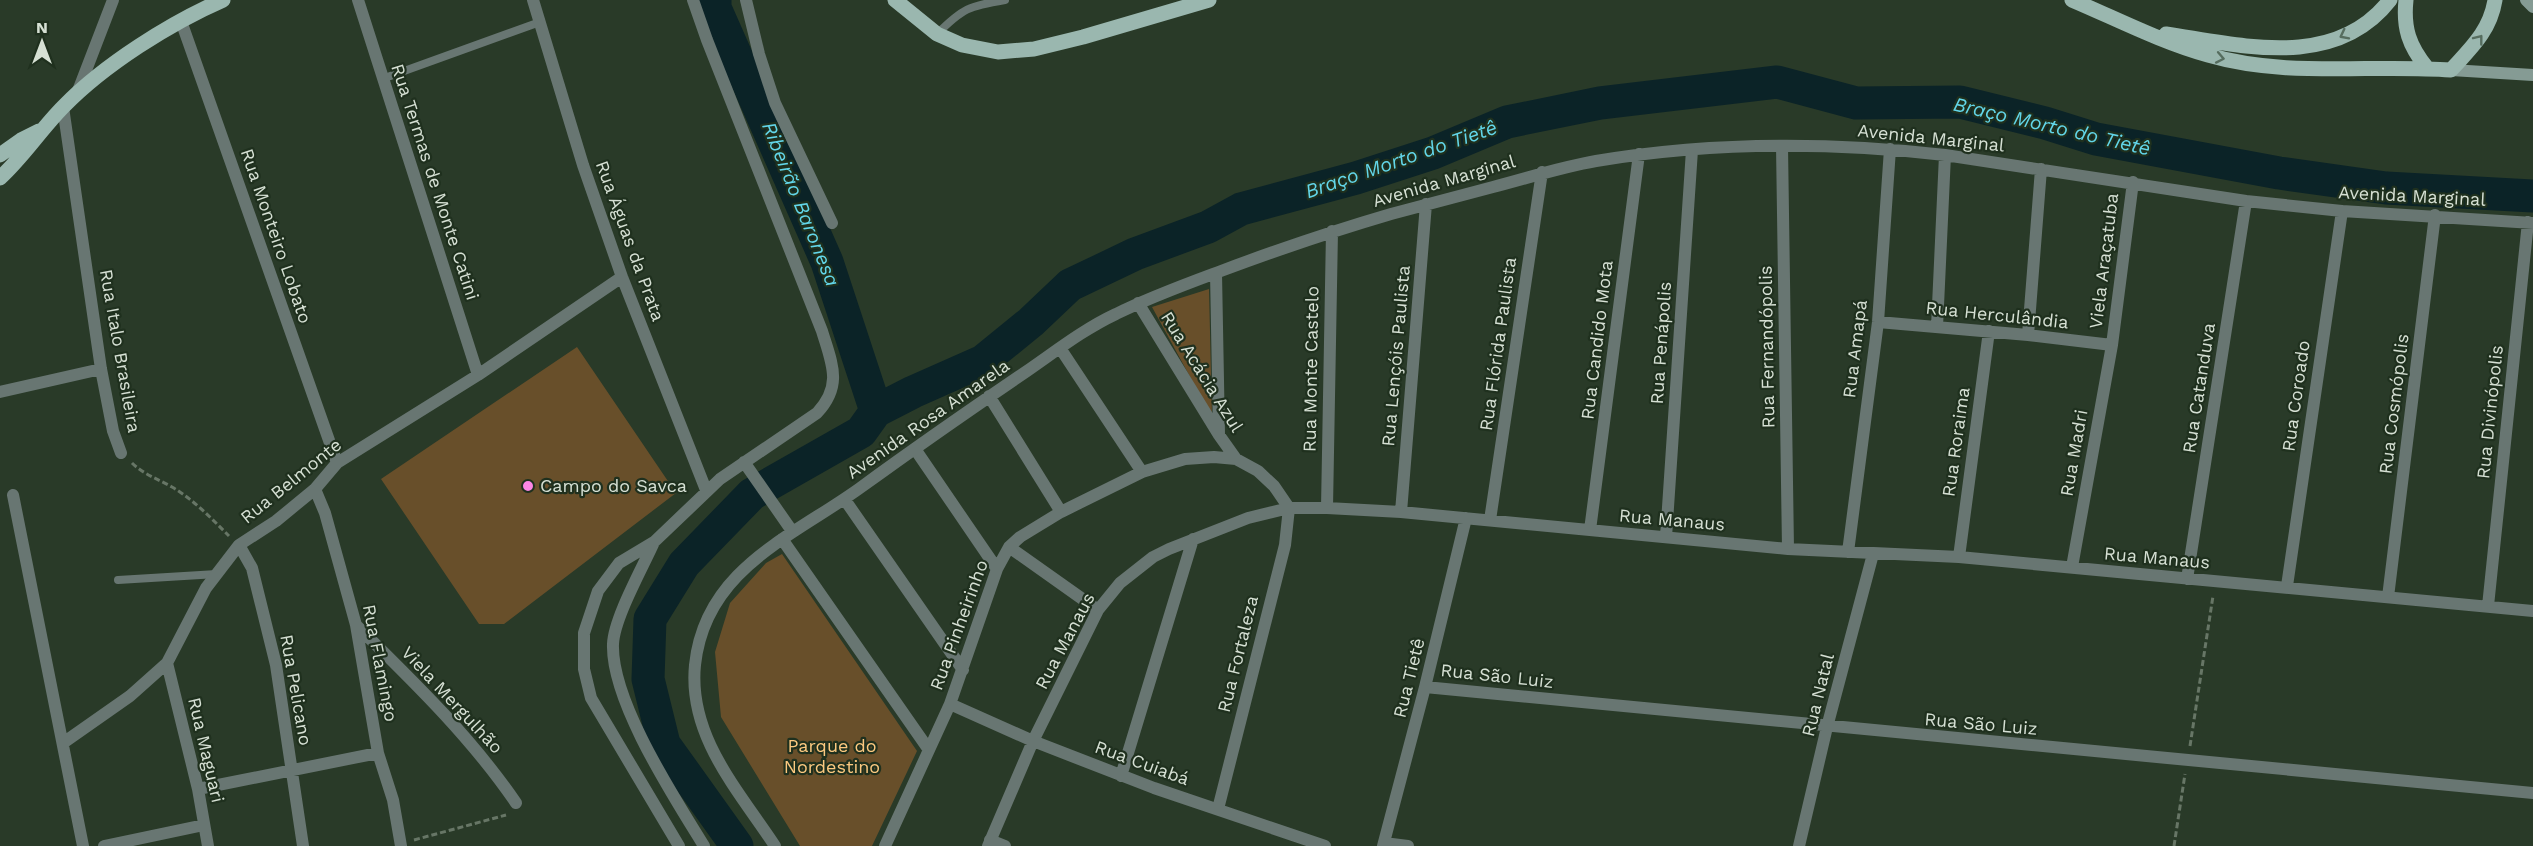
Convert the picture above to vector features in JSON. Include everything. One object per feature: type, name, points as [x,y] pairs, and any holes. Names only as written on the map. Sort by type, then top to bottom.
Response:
[{"type":"main road","points":[[0,178],[27,149],[39,131],[78,92],[117,62],[181,21],[223,0]]},
{"type":"main road","points":[[895,0],[937,34],[962,45],[998,52],[1034,49],[1209,0]]},
{"type":"main road","points":[[2072,0],[2209,56],[2250,64],[2296,69],[2427,68],[2451,70],[2486,31],[2493,14],[2494,0]]},
{"type":"main road","points":[[2145,31],[2248,45],[2286,48],[2314,46],[2338,39],[2366,24],[2390,0]]},
{"type":"main road","points":[[2406,0],[2405,28],[2410,44],[2427,68]]},
{"type":"main road","points":[[0,155],[39,131]]},
{"type":"street","points":[[78,92],[113,0]]},
{"type":"street","name":"Rua Termas de Monte Catini","points":[[358,0],[478,375]]},
{"type":"street","name":"Rua Águas da Prata","points":[[533,0],[583,165],[622,277],[706,490]]},
{"type":"street","points":[[679,846],[591,698],[584,669],[584,633],[598,591],[619,563],[654,542],[706,490],[817,413],[832,392],[834,377],[822,331],[693,0]]},
{"type":"street","points":[[746,0],[759,54],[775,103],[832,223]]},
{"type":"street","points":[[2526,0],[2533,7]]},
{"type":"street","name":"Rua Monteiro Lobato","points":[[181,21],[338,463]]},
{"type":"street","points":[[2451,70],[2533,75]]},
{"type":"street","name":"Rua Italo Brasileira","points":[[63,106],[101,369],[113,431],[121,453]]},
{"type":"street","name":"Avenida Marginal","points":[[1332,231],[1542,172],[1639,154],[1782,146],[1890,149],[2133,182],[2246,201],[2342,210],[2530,222]]},
{"type":"street","name":"Rua Fernandópolis","points":[[1782,146],[1788,549]]},
{"type":"street","name":"Rua Amapá","points":[[1848,552],[1878,322],[1890,149]]},
{"type":"street","name":"Rua Penápolis","points":[[1666,537],[1692,150]]},
{"type":"street","name":"Rua Candido Mota","points":[[1590,530],[1639,154]]},
{"type":"street","points":[[1937,327],[1945,155]]},
{"type":"street","points":[[2028,335],[2041,169]]},
{"type":"street","name":"Rua Flórida Paulista","points":[[1490,520],[1542,172]]},
{"type":"street","name":"Viela Araçatuba","points":[[2112,345],[2133,182]]},
{"type":"street","name":"Rua Catanduva","points":[[2187,579],[2246,201]]},
{"type":"street","name":"Rua Lençóis Paulista","points":[[1401,512],[1426,204]]},
{"type":"street","name":"Rua Coroado","points":[[2287,586],[2342,210]]},
{"type":"street","name":"Rua Cosmópolis","points":[[2388,597],[2435,215]]},
{"type":"street","name":"Rua Divinópolis","points":[[2488,606],[2530,222]]},
{"type":"street","name":"Avenida Rosa Amarela","points":[[775,846],[712,750],[700,723],[694,696],[695,664],[702,629],[728,584],[787,535],[845,500],[989,396],[1098,324],[1138,303],[1332,231]]},
{"type":"street","name":"Rua Monte Castelo","points":[[1327,508],[1332,231]]},
{"type":"street","points":[[1216,273],[1219,435]]},
{"type":"street","name":"Rua Belmonte","points":[[63,743],[130,696],[166,663],[206,588],[239,545],[276,521],[315,489],[338,463],[478,375],[622,277]]},
{"type":"street","name":"Rua Acácia Azul","points":[[1138,303],[1236,459]]},
{"type":"street","name":"Rua Herculândia","points":[[1878,322],[1989,331],[2112,345]]},
{"type":"street","name":"Rua Roraima","points":[[1959,557],[1989,331]]},
{"type":"street","name":"Rua Madri","points":[[2072,567],[2112,345]]},
{"type":"street","points":[[1060,348],[1142,472]]},
{"type":"street","points":[[0,392],[101,369]]},
{"type":"street","points":[[989,396],[1061,512]]},
{"type":"street","points":[[915,449],[997,569]]},
{"type":"street","name":"Rua Pinheirinho","points":[[885,846],[950,704],[997,569],[1009,547],[1032,528],[1061,512],[1142,472],[1185,459],[1214,457],[1236,459],[1268,479],[1289,508]]},
{"type":"street","points":[[744,462],[787,535],[929,750]]},
{"type":"street","name":"Rua Flamingo","points":[[315,489],[325,513],[356,625],[378,753],[393,800],[401,845]]},
{"type":"street","points":[[14,495],[83,846]]},
{"type":"street","points":[[845,500],[963,670]]},
{"type":"street","name":"Rua Manaus","points":[[989,843],[1034,741],[1098,610],[1120,583],[1138,567],[1169,549],[1248,518],[1289,508],[1401,512],[1788,549],[1959,557],[2187,579],[2287,586],[2533,611]]},
{"type":"street","name":"Rua Fortaleza","points":[[1218,808],[1285,545],[1289,508]]},
{"type":"street","name":"Rua Tietê","points":[[1383,844],[1425,687],[1466,518]]},
{"type":"street","points":[[1121,776],[1193,539]]},
{"type":"street","points":[[654,542],[626,600],[613,642],[615,664],[622,689],[647,750],[704,846]]},
{"type":"street","name":"Rua Pelicano","points":[[239,545],[252,568],[276,665],[303,846]]},
{"type":"street","points":[[1009,547],[1098,610]]},
{"type":"street","name":"Rua Natal","points":[[1799,846],[1827,728],[1873,554]]},
{"type":"street","name":"Viela Mergulhão","points":[[356,625],[466,737],[495,772],[516,803]]},
{"type":"street","name":"Rua Maguari","points":[[166,663],[198,789],[208,846]]},
{"type":"street","name":"Rua São Luiz","points":[[1425,687],[1827,728],[2533,794]]},
{"type":"street","name":"Rua Cuiabá","points":[[950,704],[1121,776],[1325,846]]},
{"type":"street","points":[[198,789],[378,753]]},
{"type":"street","points":[[104,846],[204,825]]},
{"type":"street","points":[[989,843],[1005,846]]},
{"type":"street","points":[[1383,844],[1408,846]]},
{"type":"lane","points":[[937,34],[958,13],[979,4],[1005,0]]},
{"type":"lane","points":[[382,79],[540,22]]},
{"type":"lane","points":[[118,580],[217,574]]},
{"type":"path","name":"Rua Italo Brasileira","points":[[121,453],[139,470],[173,488],[203,510],[239,545]]},
{"type":"path","points":[[2174,846],[2215,581]]},
{"type":"path","points":[[401,845],[504,816],[513,811],[516,803]]},
{"type":"green space","points":[[1209,289],[1212,417],[1152,307]]},
{"type":"green space","name":"Campo do Savca","points":[[577,347],[676,493],[504,624],[479,624],[381,479]]},
{"type":"green space","name":"Parque do Nordestino","points":[[782,554],[917,751],[872,846],[800,846],[721,717],[715,652],[730,603],[766,563]]},
{"type":"waterway","name":"Ribeirão Baronesa","points":[[715,0],[715,8],[827,262],[876,411]]},
{"type":"waterway","name":"Braço Morto do Tietê","points":[[737,846],[664,744],[648,679],[650,619],[684,564],[752,494],[861,432],[876,411],[983,361],[1031,322],[1070,285],[1135,254],[1208,227],[1241,209],[1356,178],[1433,153],[1507,122],[1600,103],[1777,82],[1856,103],[1960,102],[2045,123],[2096,139],[2279,173],[2386,188],[2533,196]]},
{"type":"place","name":"Campo do Savca","points":[[528,486]]}]
